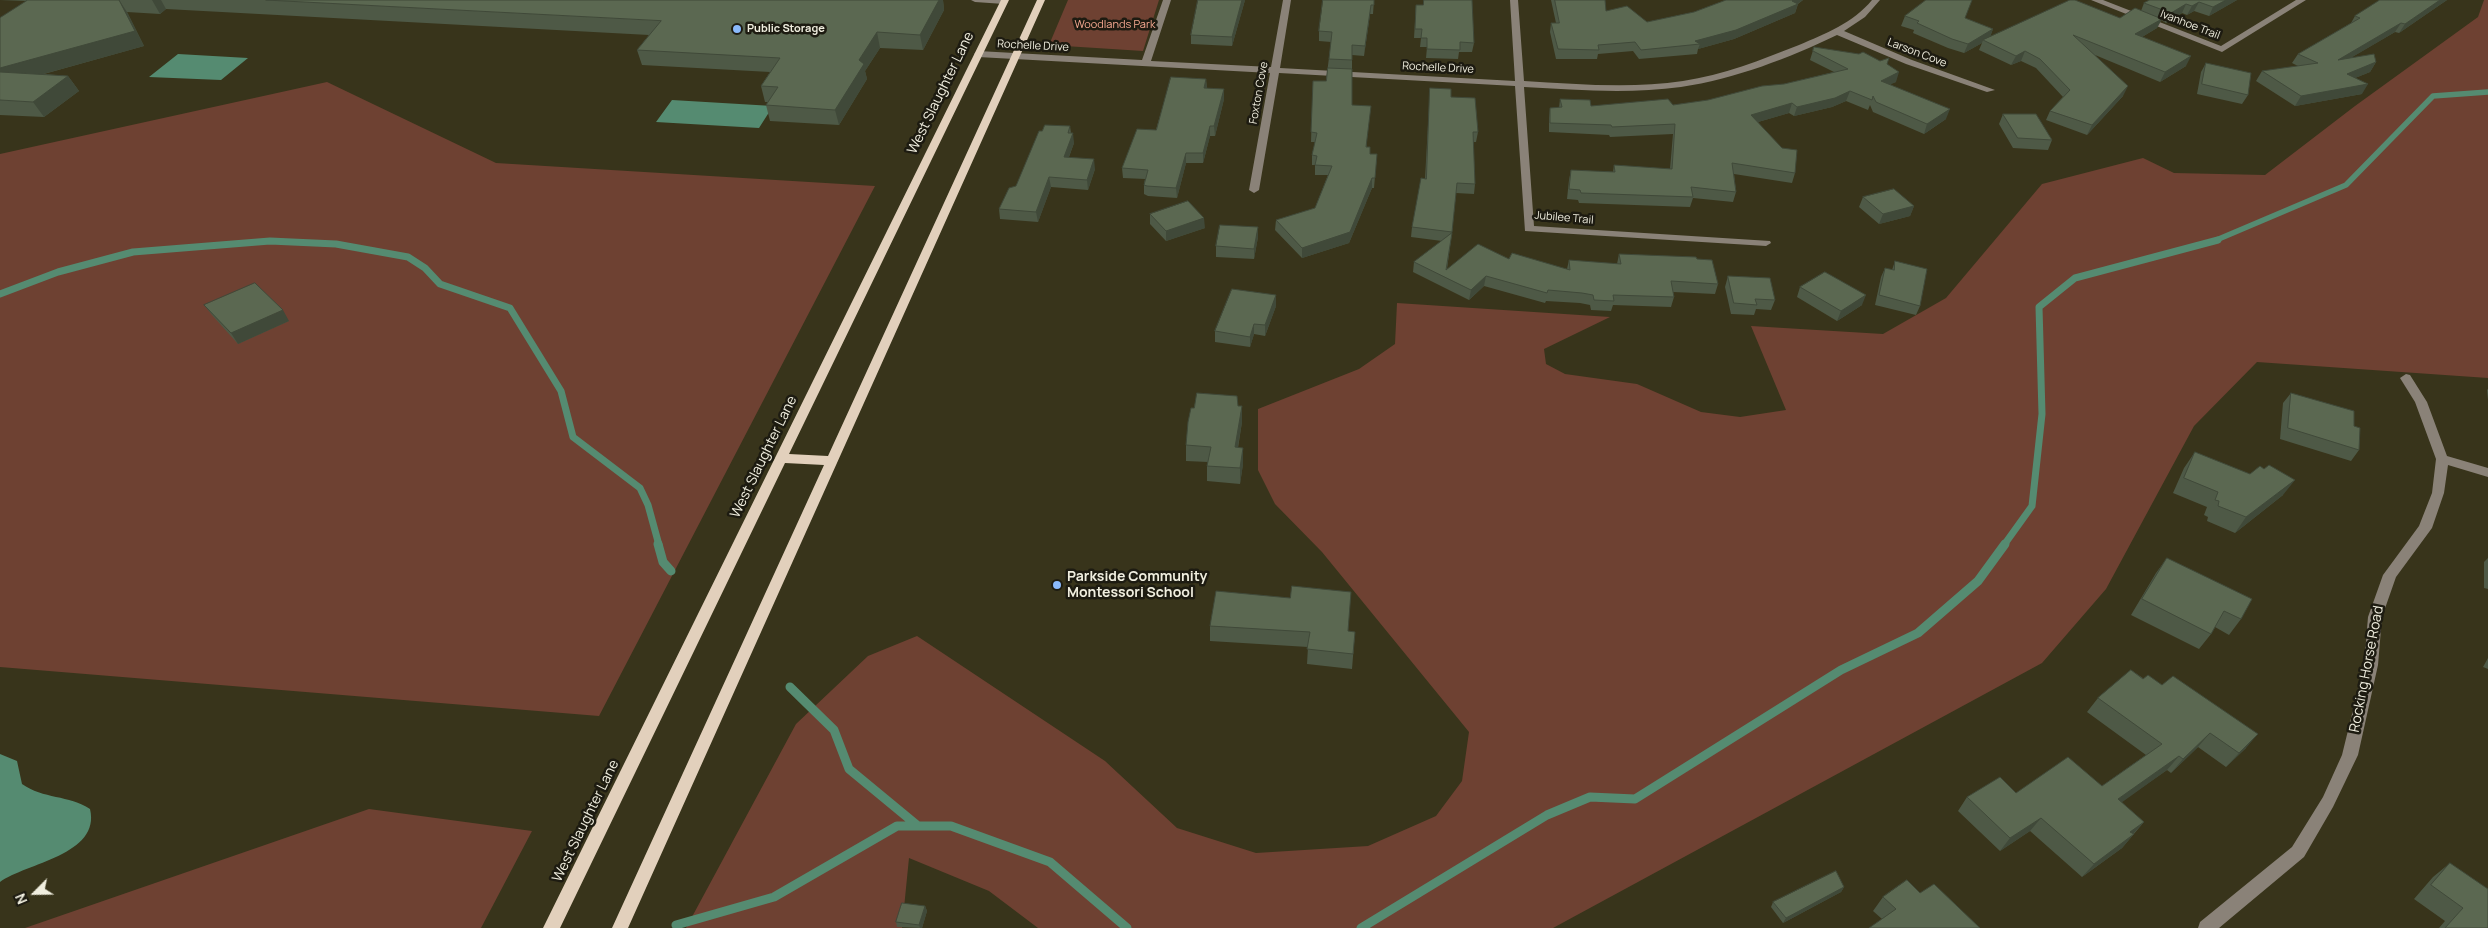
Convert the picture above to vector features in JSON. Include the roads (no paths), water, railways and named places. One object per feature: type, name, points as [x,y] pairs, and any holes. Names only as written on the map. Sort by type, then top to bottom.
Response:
[{"type":"main road","points":[[620,928],[1041,0]]},
{"type":"main road","name":"West Slaughter Lane","points":[[551,928],[1005,1]]},
{"type":"main road","points":[[782,458],[832,461]]},
{"type":"street","points":[[975,0],[1005,1]]},
{"type":"street","points":[[1146,63],[1167,0]]},
{"type":"street","name":"Foxton Cove","points":[[1254,190],[1287,0]]},
{"type":"street","name":"Jubilee Trail","points":[[1514,0],[1529,229],[1766,243]]},
{"type":"street","name":"Rochelle Drive","points":[[978,54],[1520,84],[1630,88],[1701,80],[1771,60],[1838,32],[1861,15],[1876,0]]},
{"type":"street","name":"Ivanhoe Trail","points":[[2095,0],[2222,49],[2302,0]]},
{"type":"street","name":"Larson Cove","points":[[1838,32],[1909,62],[1990,90]]},
{"type":"street","name":"Rocking Horse Road","points":[[2206,928],[2298,852],[2328,802],[2350,755],[2371,665],[2375,617],[2390,575],[2426,528],[2438,493],[2442,459],[2421,402],[2406,378]]},
{"type":"street","points":[[2442,459],[2488,473]]},
{"type":"waterway","points":[[2214,241],[2346,185],[2433,96],[2488,92]]},
{"type":"waterway","points":[[2004,545],[2032,506],[2042,414],[2039,307],[2075,278],[2218,240]]},
{"type":"waterway","points":[[265,241],[270,241]]},
{"type":"waterway","points":[[0,294],[58,272],[133,252],[270,241]]},
{"type":"waterway","points":[[270,241],[279,241]]},
{"type":"waterway","points":[[270,241],[336,244],[408,257],[425,268],[440,284],[510,308],[561,391],[573,437],[640,488],[648,505],[659,545]]},
{"type":"waterway","points":[[658,544],[663,562],[671,571]]},
{"type":"waterway","points":[[1361,928],[1547,815],[1590,797],[1635,799],[1841,670],[1918,633],[1978,581],[2005,544]]},
{"type":"waterway","points":[[790,687],[834,730],[849,769],[918,826]]},
{"type":"waterway","points":[[676,925],[774,897],[897,826],[918,826]]},
{"type":"waterway","points":[[918,826],[951,826],[1050,862],[1127,928]]},
{"type":"place","name":"Public Storage","points":[[737,29]]},
{"type":"place","name":"Parkside Community Montessori School","points":[[1057,585]]},
{"type":"park label","name":"Woodlands Park","points":[[1115,25]]}]
